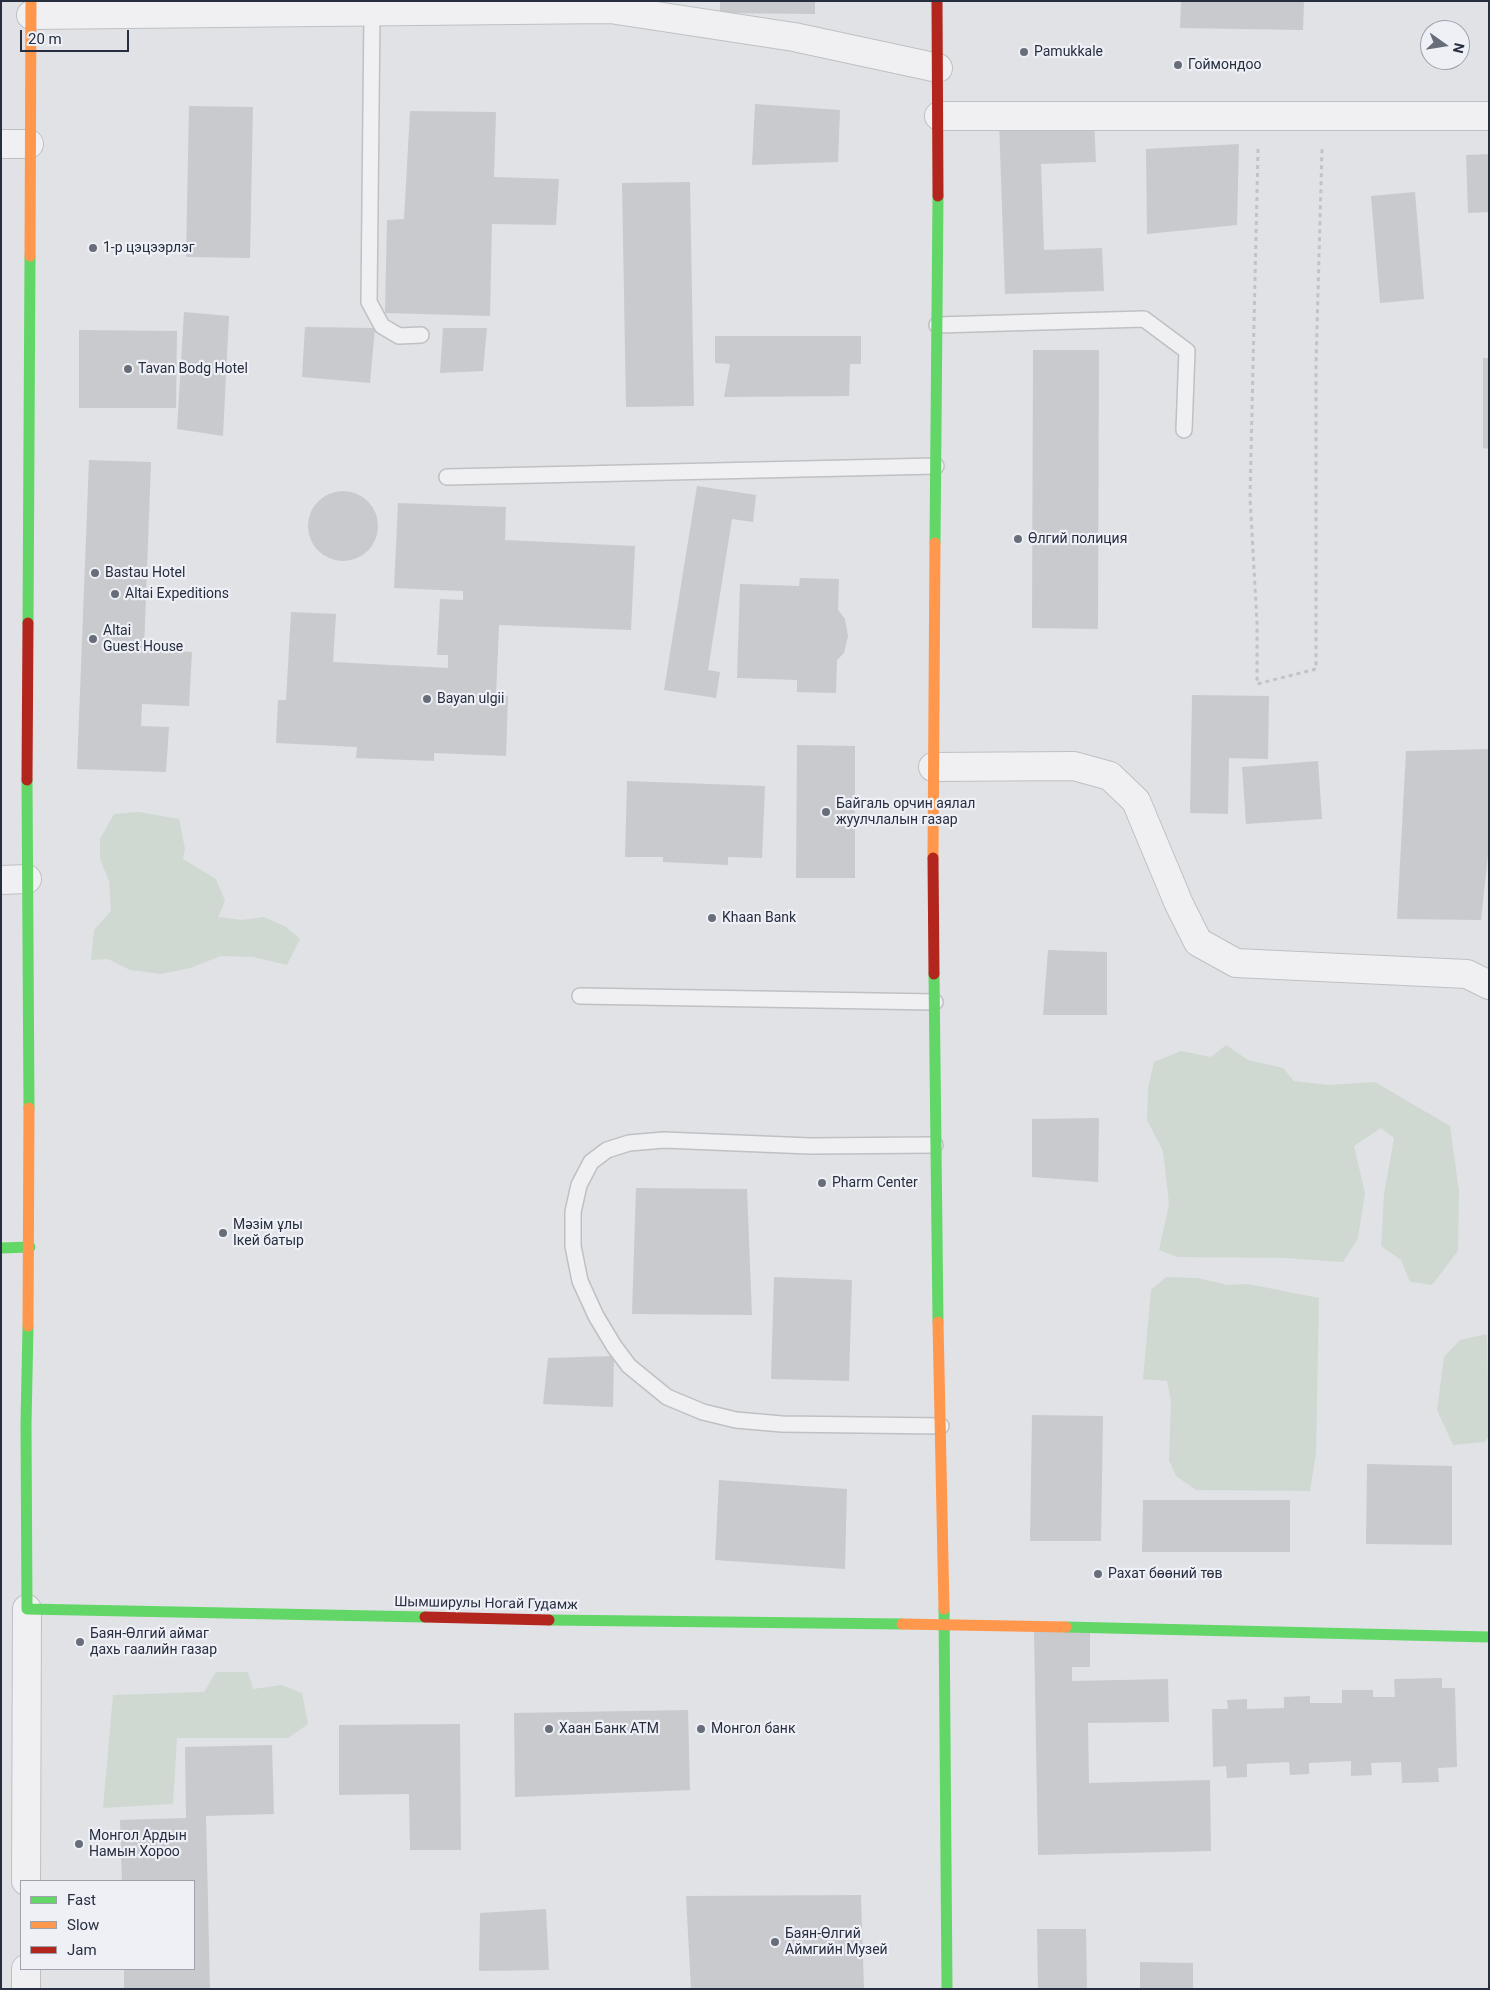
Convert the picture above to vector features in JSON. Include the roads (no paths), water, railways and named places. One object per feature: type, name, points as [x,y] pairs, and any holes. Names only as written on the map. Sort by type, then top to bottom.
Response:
[{"type":"street","points":[[937,1],[939,116],[933,768],[934,1002],[944,1624],[947,1989]]},
{"type":"street","points":[[26,1880],[26,1424],[30,1247],[14,879],[31,8],[372,11],[610,9],[794,37],[938,68]]},
{"type":"street","points":[[939,116],[1489,116]]},
{"type":"street","points":[[1,144],[29,144]]},
{"type":"street","points":[[933,768],[1074,766],[1110,776],[1136,801],[1179,904],[1198,942],[1236,963],[1467,974],[1489,986]]},
{"type":"street","points":[[1,1248],[30,1247]]},
{"type":"street","name":"Шымширулы Ногай Гудамж","points":[[27,1609],[551,1620],[944,1624],[1489,1637]]},
{"type":"street","points":[[26,1970],[26,1989]]},
{"type":"lane","points":[[372,11],[369,302],[382,326],[399,336],[421,335]]},
{"type":"lane","points":[[937,325],[1144,319],[1187,351],[1184,430]]},
{"type":"lane","points":[[447,477],[936,466]]},
{"type":"lane","points":[[580,996],[934,1002]]},
{"type":"lane","points":[[935,1145],[810,1146],[664,1140],[629,1143],[607,1150],[591,1162],[578,1185],[574,1212],[573,1246],[580,1281],[596,1316],[614,1346],[629,1366],[667,1397],[703,1412],[736,1420],[782,1424],[941,1426]]},
{"type":"place","name":"Pamukkale","points":[[1024,52]]},
{"type":"place","name":"Гоймондоо","points":[[1178,65]]},
{"type":"place","name":"1-р цэцээрлэг","points":[[93,248]]},
{"type":"place","name":"Tavan Bodg Hotel","points":[[128,369]]},
{"type":"place","name":"Өлгий полиция","points":[[1018,539]]},
{"type":"place","name":"Bastau Hotel","points":[[95,573]]},
{"type":"place","name":"Altai Expeditions","points":[[115,594]]},
{"type":"place","name":"Altai Guest House","points":[[93,639]]},
{"type":"place","name":"Bayan ulgii","points":[[427,699]]},
{"type":"place","name":"Байгаль орчин аялал жуулчлалын газар","points":[[826,812]]},
{"type":"place","name":"Khaan Bank","points":[[712,918]]},
{"type":"place","name":"Pharm Center","points":[[822,1183]]},
{"type":"place","name":"Мәзім ұлы Ікей батыр","points":[[223,1233]]},
{"type":"place","name":"Раxат бөөний төв","points":[[1098,1574]]},
{"type":"place","name":"Баян-Өлгий аймаг дахь гаалийн газар","points":[[80,1642]]},
{"type":"place","name":"Хаан Банк АТМ","points":[[549,1729]]},
{"type":"place","name":"Монгол банк","points":[[701,1729]]},
{"type":"place","name":"Монгол Ардын Намын Хороо","points":[[79,1844]]},
{"type":"place","name":"Баян-Өлгий Аймгийн Музей","points":[[775,1942]]}]
